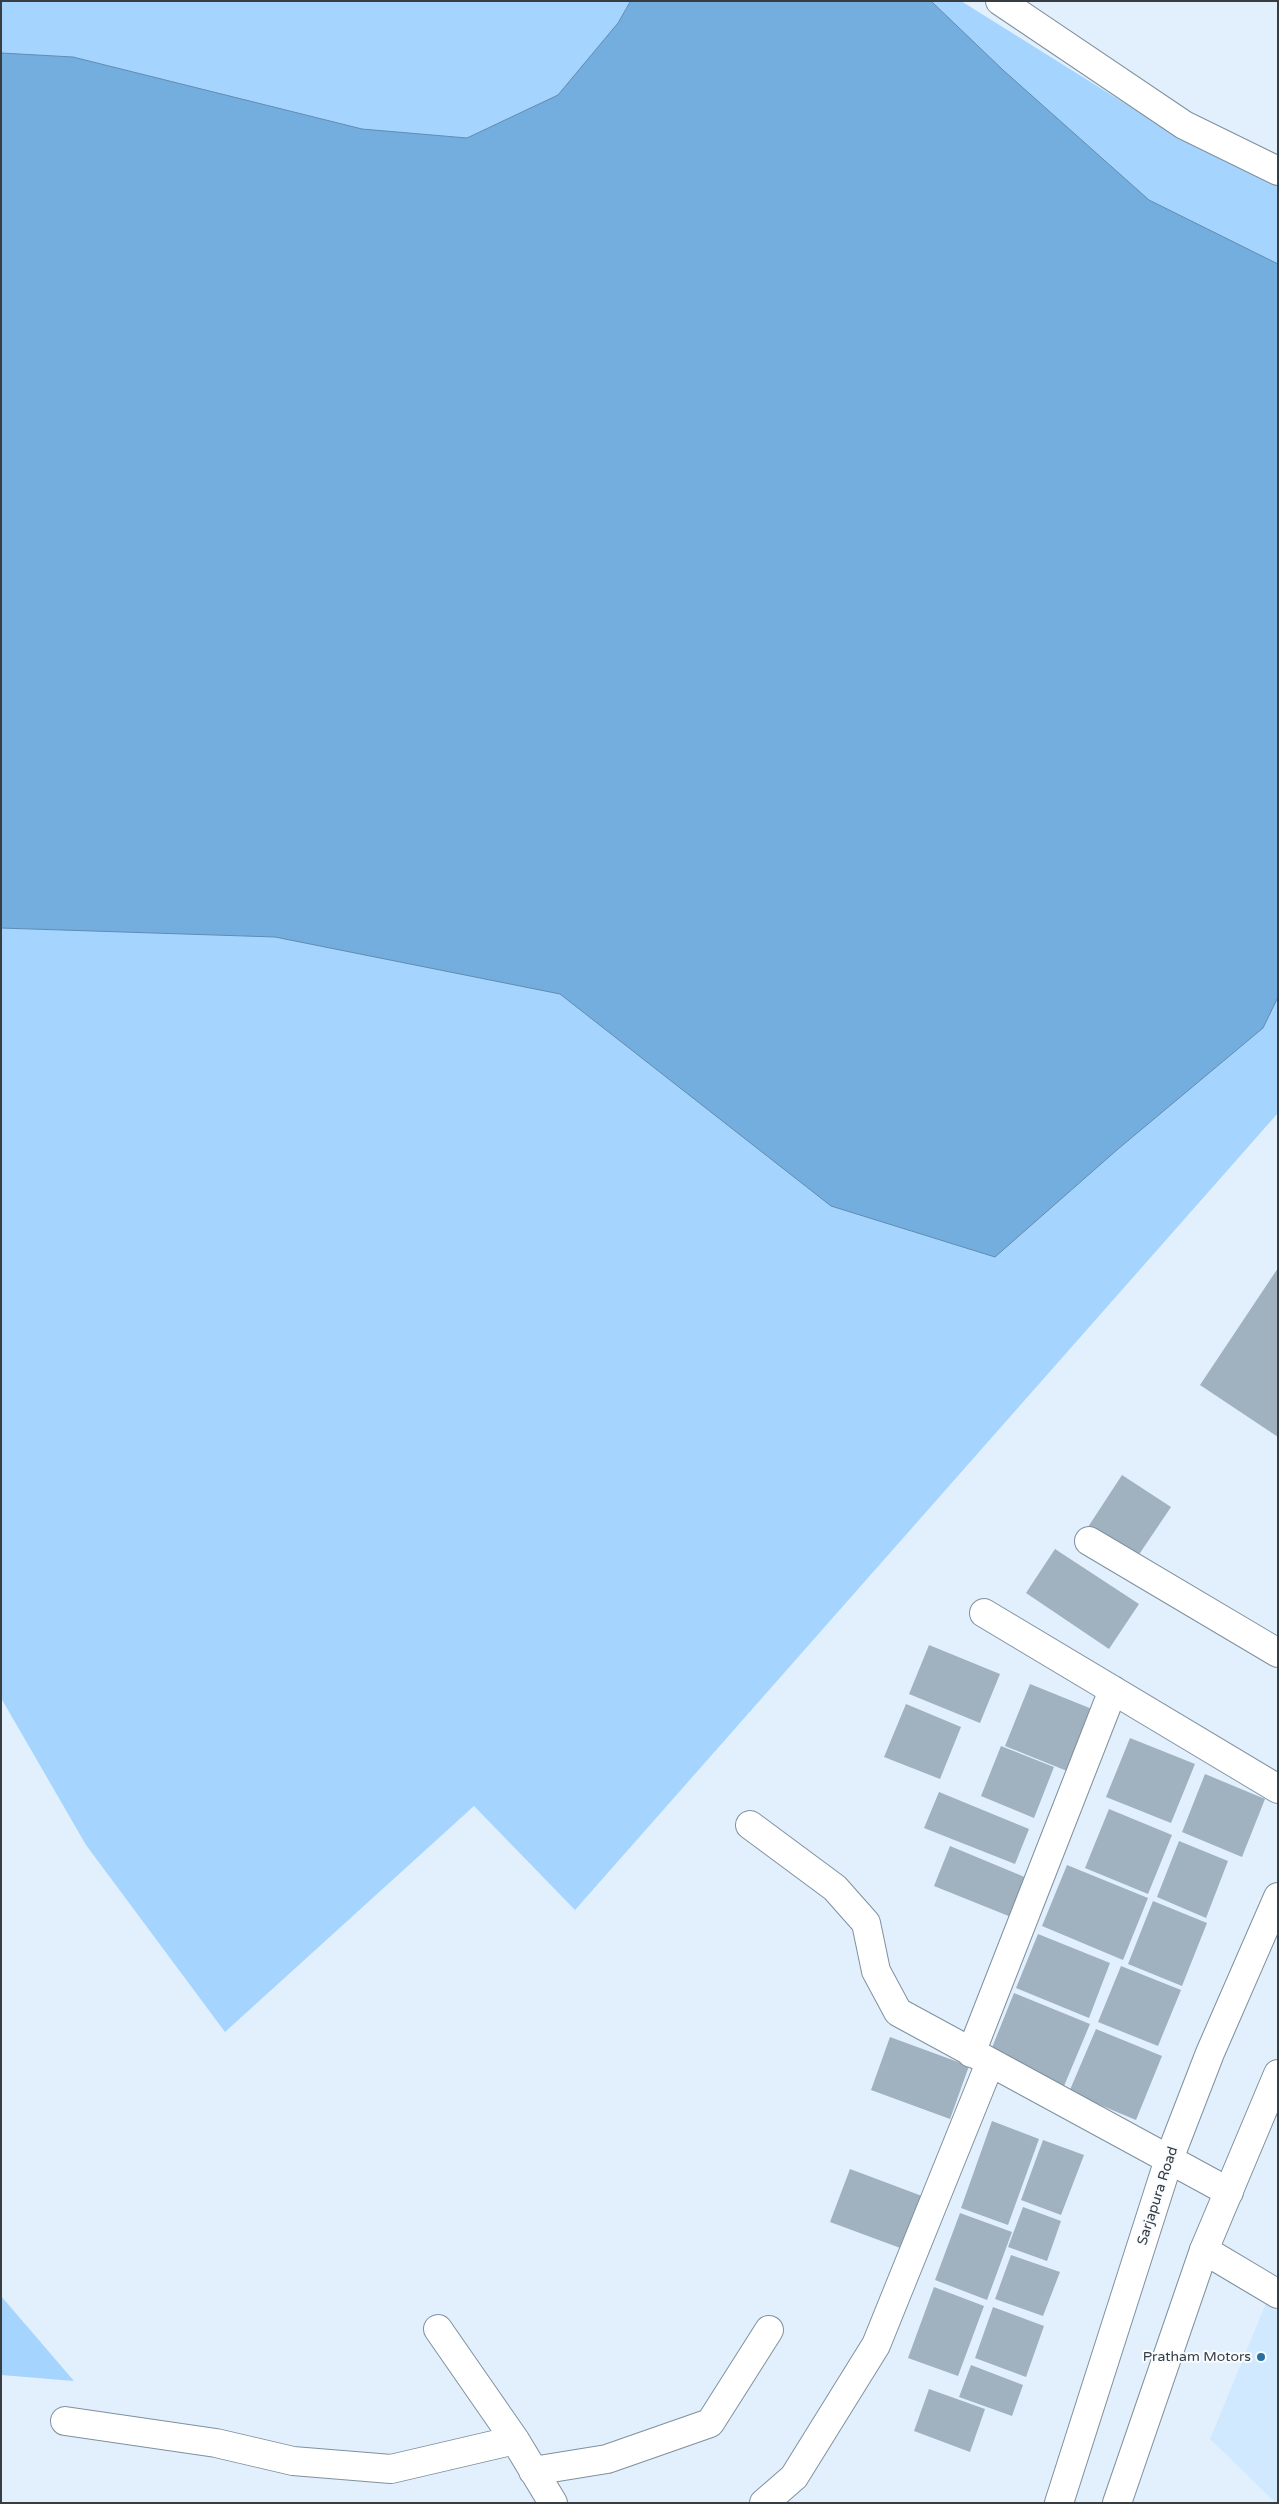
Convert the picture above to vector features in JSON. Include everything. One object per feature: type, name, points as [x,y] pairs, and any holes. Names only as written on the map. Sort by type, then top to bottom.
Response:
[{"type":"street","points":[[1000,1],[1184,125],[1278,171]]},
{"type":"street","points":[[1089,1541],[1278,1653]]},
{"type":"street","points":[[984,1613],[1278,1789]]},
{"type":"street","points":[[764,2503],[794,2477],[876,2345],[1113,1690]]},
{"type":"street","points":[[750,1825],[835,1888],[866,1923],[876,1971],[898,2012],[1229,2192]]},
{"type":"street","name":"Sarjapura Road","points":[[1059,2503],[1169,2159],[1210,2053],[1278,1897]]},
{"type":"street","points":[[1117,2503],[1204,2250],[1278,2074]]},
{"type":"street","points":[[1204,2250],[1278,2294]]},
{"type":"street","points":[[438,2329],[515,2440],[553,2503]]},
{"type":"street","points":[[533,2471],[606,2459],[710,2423],[769,2330]]},
{"type":"street","points":[[65,2421],[216,2443],[292,2461],[391,2469],[515,2440]]},
{"type":"shaded area","points":[[1,1],[961,1],[1166,129],[1278,185],[1278,1113],[575,1910],[474,1806],[225,2032],[86,1845],[1,1698]]},
{"type":"shaded area","points":[[631,1],[931,1],[1003,70],[1149,200],[1278,264],[1278,997],[1263,1028],[1118,1149],[995,1257],[831,1206],[560,994],[275,937],[1,928],[1,53],[73,57],[362,129],[467,138],[558,95],[618,23]]},
{"type":"shaded area","name":"Pratham Motors","points":[[1278,2274],[1278,2503],[1276,2503],[1210,2439]]},
{"type":"shaded area","points":[[1,2296],[74,2381],[1,2375]]},
{"type":"building","points":[[1278,1268],[1278,1437],[1200,1385]]},
{"type":"building","points":[[1122,1475],[1171,1507],[1136,1559],[1088,1527]]},
{"type":"building","points":[[1055,1549],[1139,1604],[1109,1649],[1026,1593]]},
{"type":"building","points":[[929,1645],[1000,1674],[980,1723],[909,1694]]},
{"type":"building","points":[[1030,1684],[1092,1709],[1067,1771],[1005,1746]]},
{"type":"building","points":[[906,1704],[961,1727],[940,1779],[884,1757]]},
{"type":"building","points":[[1130,1738],[1195,1764],[1171,1823],[1106,1797]]},
{"type":"building","points":[[1001,1746],[1054,1767],[1034,1818],[981,1796]]},
{"type":"building","points":[[1205,1774],[1265,1799],[1242,1857],[1182,1832]]},
{"type":"building","points":[[939,1792],[1029,1829],[1015,1864],[924,1828]]},
{"type":"building","points":[[1109,1809],[1172,1835],[1148,1894],[1085,1868]]},
{"type":"building","points":[[1179,1841],[1228,1861],[1206,1918],[1157,1897]]},
{"type":"building","points":[[950,1846],[1027,1878],[1011,1917],[934,1886]]},
{"type":"building","points":[[1067,1865],[1148,1898],[1123,1960],[1042,1926]]},
{"type":"building","points":[[1153,1901],[1207,1923],[1182,1986],[1128,1964]]},
{"type":"building","points":[[1038,1934],[1110,1963],[1089,2018],[1016,1988]]},
{"type":"building","points":[[1121,1966],[1181,1990],[1158,2046],[1098,2022]]},
{"type":"building","points":[[1014,1993],[1090,2024],[1064,2086],[989,2055]]},
{"type":"building","points":[[1096,2029],[1162,2056],[1136,2120],[1069,2092]]},
{"type":"building","points":[[890,2037],[969,2066],[950,2119],[871,2090]]},
{"type":"building","points":[[992,2121],[1039,2139],[1008,2225],[961,2208]]},
{"type":"building","points":[[1043,2140],[1084,2155],[1061,2215],[1021,2200]]},
{"type":"building","points":[[850,2169],[922,2196],[903,2249],[830,2222]]},
{"type":"building","points":[[1023,2207],[1061,2221],[1047,2261],[1008,2247]]},
{"type":"building","points":[[960,2213],[1012,2232],[987,2300],[935,2280]]},
{"type":"building","points":[[1011,2255],[1060,2272],[1043,2316],[995,2299]]},
{"type":"building","points":[[934,2287],[984,2306],[958,2376],[908,2358]]},
{"type":"building","points":[[993,2307],[1044,2326],[1026,2377],[975,2358]]},
{"type":"building","points":[[971,2365],[1023,2385],[1012,2416],[959,2397]]},
{"type":"building","points":[[929,2389],[985,2409],[970,2452],[914,2431]]},
{"type":"place","name":"Pratham Motors","points":[[1261,2357]]}]
